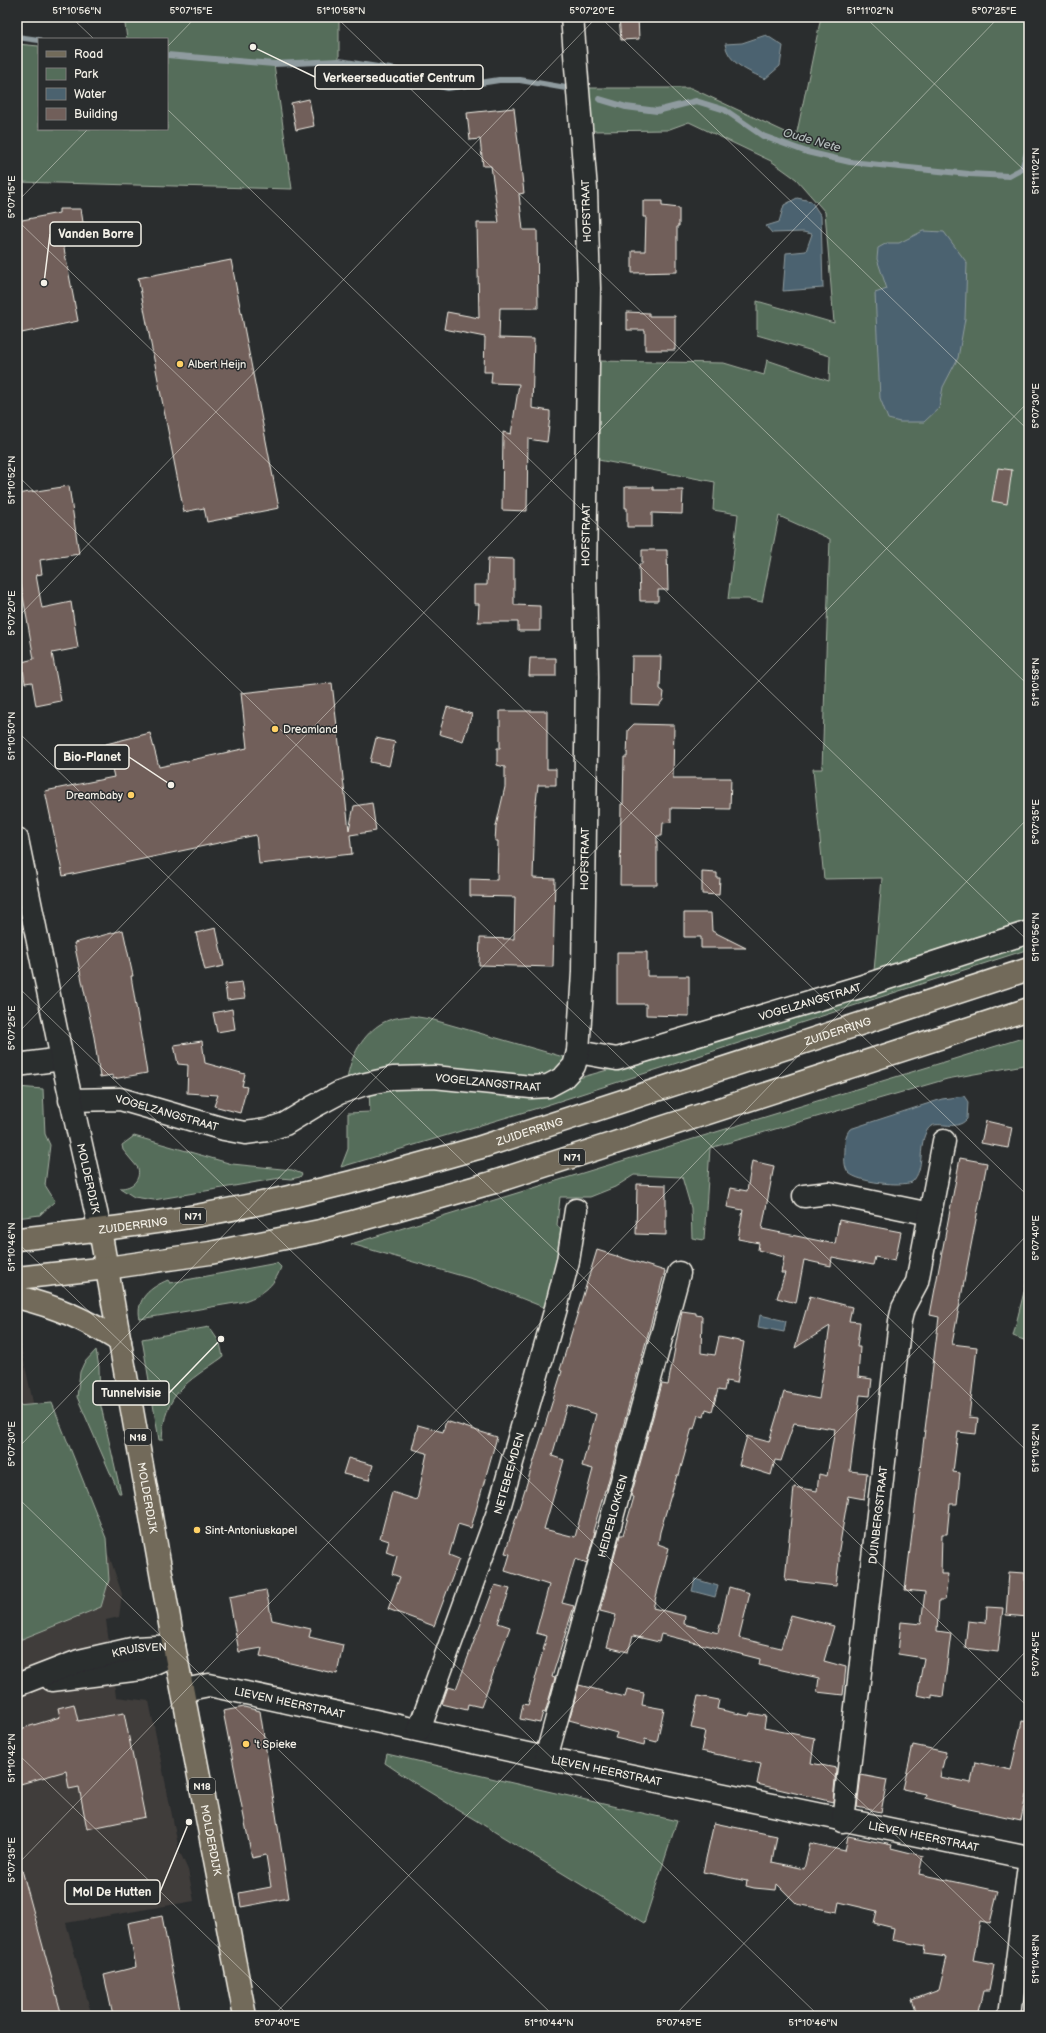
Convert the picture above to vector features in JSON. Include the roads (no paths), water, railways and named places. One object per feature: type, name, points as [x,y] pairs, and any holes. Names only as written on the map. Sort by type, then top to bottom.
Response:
[{"type":"main road","name":"ZUIDERRING","points":[[17,1238],[100,1230],[231,1209],[390,1173],[493,1143],[1029,969]]},
{"type":"main road","name":"N71","points":[[17,1278],[107,1268],[217,1252],[320,1231],[404,1209],[491,1183],[1029,1009]]},
{"type":"main road","name":"MOLDERDIJK","points":[[100,1230],[174,1646],[184,1690],[245,2016]]},
{"type":"main road","points":[[17,1297],[62,1310],[88,1322],[120,1341]]},
{"type":"street","name":"HOFSTRAAT","points":[[572,17],[586,190],[589,288],[585,577],[587,693],[582,972],[578,1052]]},
{"type":"street","name":"MOLDERDIJK","points":[[17,838],[70,1100],[100,1230]]},
{"type":"street","name":"VOGELZANGSTRAAT","points":[[70,1100],[120,1099],[224,1129],[245,1133],[266,1130],[285,1124],[339,1093],[362,1085],[393,1078],[434,1077],[531,1087],[548,1086],[563,1078],[574,1066],[578,1052],[617,1058],[863,986],[1029,932]]},
{"type":"street","points":[[17,1065],[62,1059]]},
{"type":"street","name":"DUINBERGSTRAAT","points":[[843,1821],[900,1321],[903,1308],[918,1282],[944,1141]]},
{"type":"street","points":[[804,1196],[829,1193],[930,1214]]},
{"type":"street","name":"NETEBEEMDEN","points":[[419,1730],[497,1515],[556,1308],[568,1261],[576,1210]]},
{"type":"street","name":"HEIDEBLOKKEN","points":[[546,1758],[679,1273]]},
{"type":"street","name":"KRUISVEN","points":[[19,1684],[79,1661],[136,1648],[174,1646]]},
{"type":"street","name":"LIEVEN HEERSTRAAT","points":[[184,1690],[208,1685],[843,1821],[1029,1858]]},
{"type":"street","points":[[1010,2016],[1029,1865]]},
{"type":"water","points":[[766,35],[783,46],[780,66],[765,79],[746,70],[735,62],[727,51],[725,44],[742,43]]},
{"type":"water","points":[[797,198],[811,201],[821,216],[823,288],[783,291],[786,253],[806,251],[812,234],[803,232],[772,233],[766,226],[779,222],[784,205]]},
{"type":"water","points":[[923,231],[944,232],[967,263],[965,319],[958,358],[943,387],[939,408],[924,422],[900,422],[888,419],[880,398],[875,293],[887,289],[877,259],[878,248],[887,243],[899,243]]},
{"type":"water","points":[[964,1096],[968,1102],[967,1119],[957,1125],[936,1125],[931,1126],[928,1129],[923,1142],[919,1170],[912,1182],[898,1184],[879,1183],[861,1179],[847,1171],[845,1162],[845,1144],[846,1136],[850,1129],[942,1099]]},
{"type":"water","points":[[760,1315],[786,1321],[784,1332],[758,1327]]},
{"type":"water","points":[[695,1579],[718,1586],[715,1597],[692,1591]]},
{"type":"waterway","name":"Oude Nete","points":[[17,37],[38,40]]},
{"type":"waterway","name":"Oude Nete","points":[[168,55],[274,64],[339,61],[397,70],[425,83],[448,88],[499,80],[520,80],[566,88]]},
{"type":"waterway","name":"Oude Nete","points":[[599,99],[626,107],[657,111],[696,101],[725,110],[763,136],[807,152],[850,162],[969,174],[1009,176],[1022,169]]},
{"type":"waterway","points":[[1022,169],[1029,146]]},
{"type":"place","name":"Verkeerseducatief Centrum","points":[[253,47]]},
{"type":"place","name":"Vanden Borre","points":[[44,283]]},
{"type":"place","name":"Albert Heijn","points":[[180,364]]},
{"type":"place","name":"Dreamland","points":[[275,729]]},
{"type":"place","name":"Bio-Planet","points":[[171,785]]},
{"type":"place","name":"Dreambaby","points":[[131,795]]},
{"type":"place","name":"Tunnelvisie","points":[[221,1339]]},
{"type":"place","name":"Sint-Antoniuskapel","points":[[197,1530]]},
{"type":"place","name":"'t Spieke","points":[[246,1744]]},
{"type":"place","name":"Mol De Hutten","points":[[189,1822]]}]
